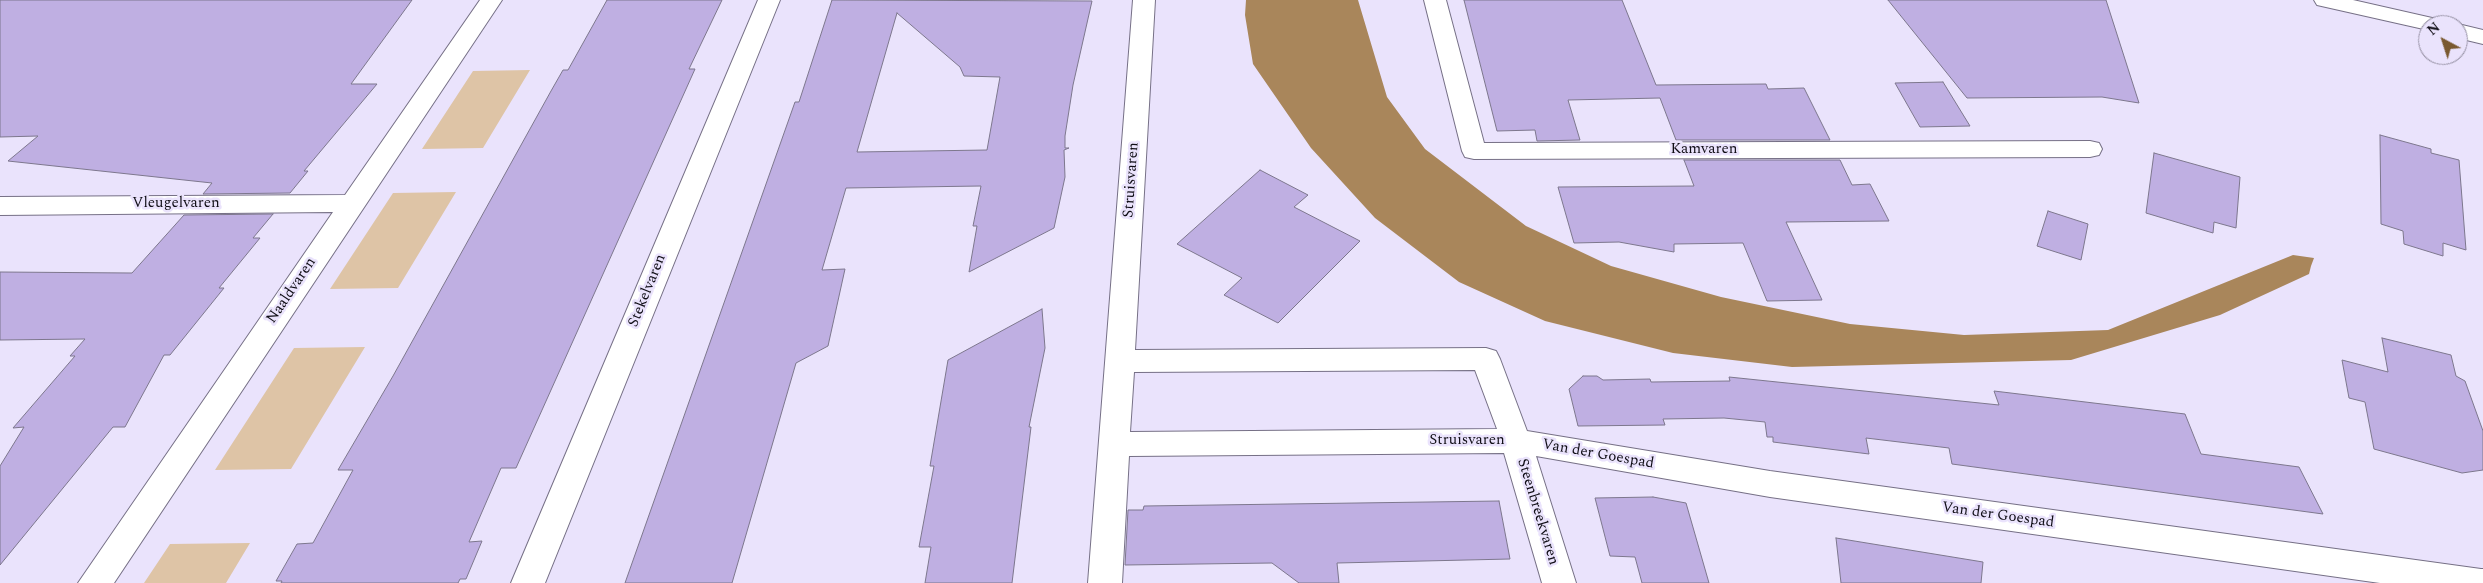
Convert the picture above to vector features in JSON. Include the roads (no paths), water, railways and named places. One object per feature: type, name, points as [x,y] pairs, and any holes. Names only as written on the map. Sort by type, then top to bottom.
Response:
[{"type":"street","name":"Naaldvaren","points":[[95,583],[491,0]]},
{"type":"street","name":"Stekelvaren","points":[[528,583],[769,0]]},
{"type":"street","name":"Struisvaren","points":[[1105,583],[1144,0]]},
{"type":"street","name":"Kamvaren","points":[[1435,0],[1474,151],[2090,149]]},
{"type":"street","points":[[2325,0],[2418,22]]},
{"type":"street","points":[[2468,33],[2483,37]]},
{"type":"street","name":"Vleugelvaren","points":[[0,206],[353,203]]},
{"type":"street","name":"Struisvaren","points":[[1114,444],[1516,441],[1486,358],[1120,361]]},
{"type":"street","name":"Steenbreekvaren","points":[[1516,441],[1559,583]]},
{"type":"street","name":"Van der Goespad","points":[[1516,441],[1770,484],[2482,583]]}]
